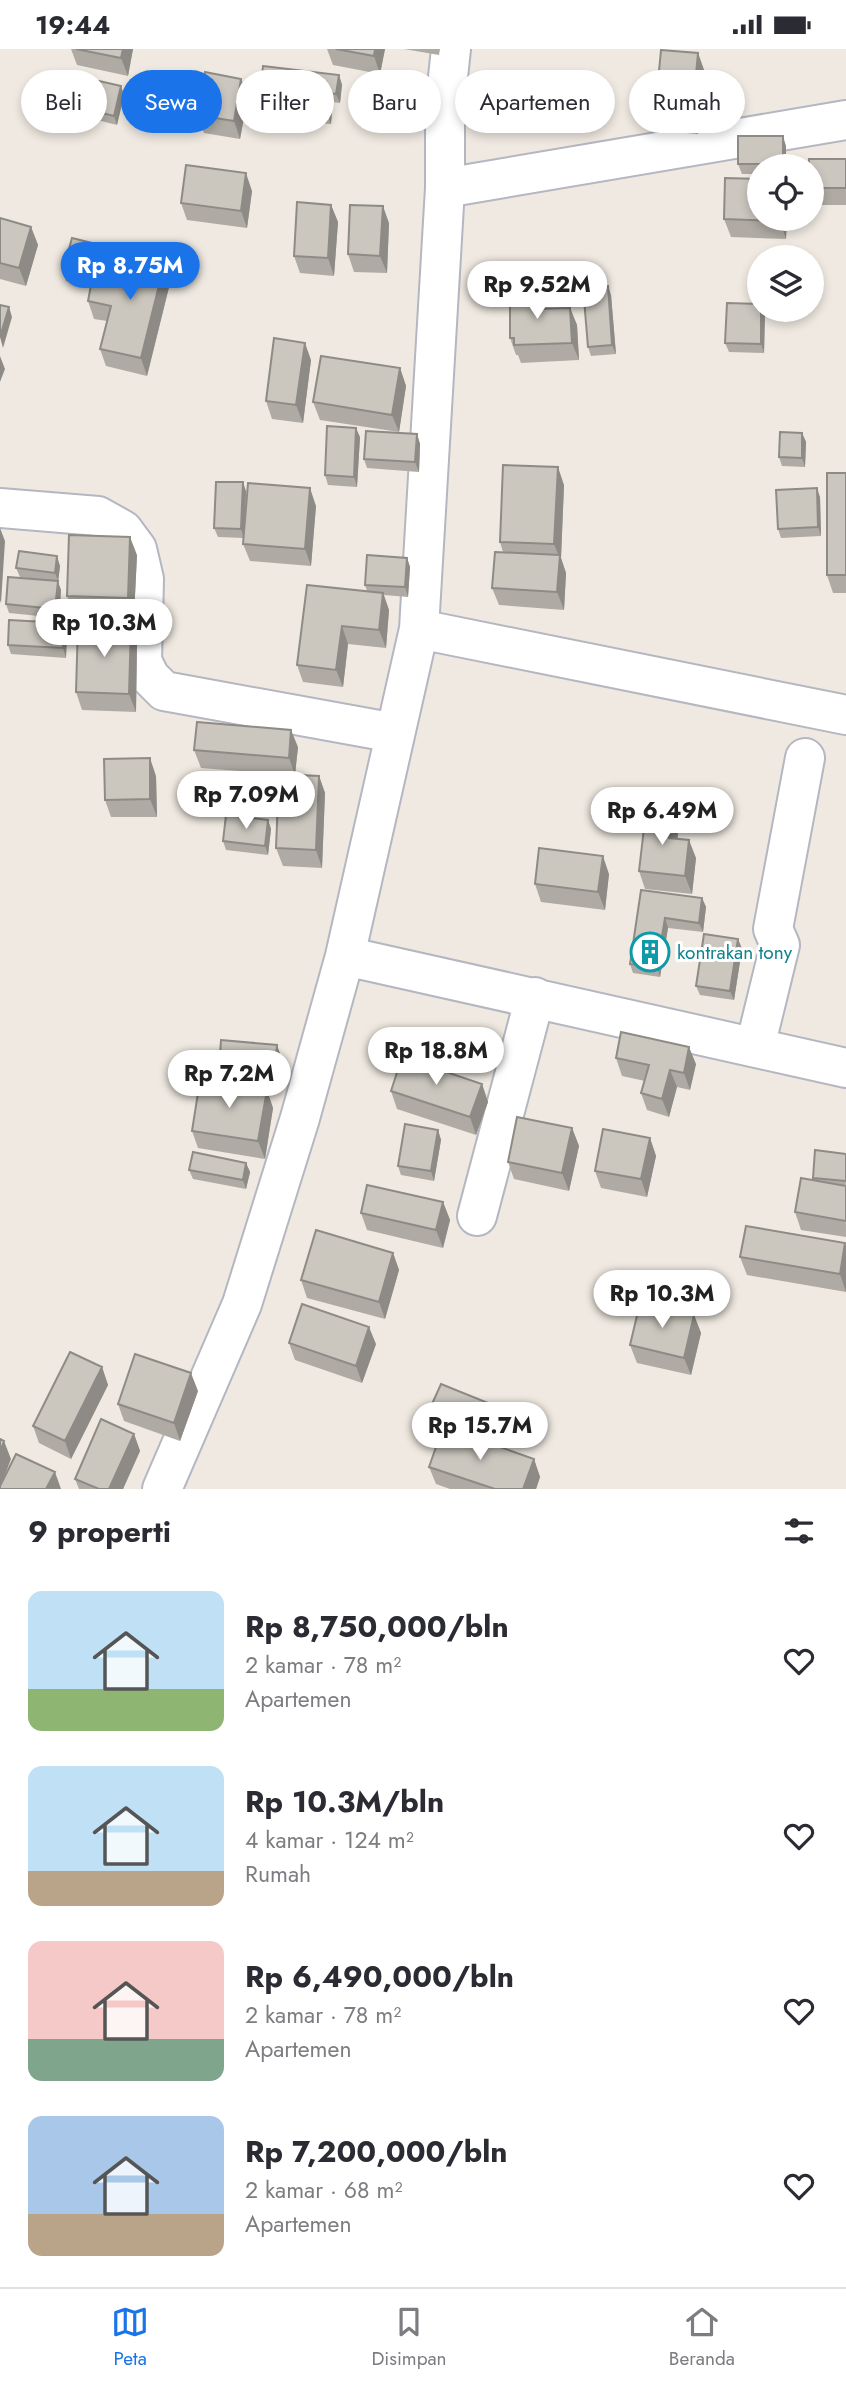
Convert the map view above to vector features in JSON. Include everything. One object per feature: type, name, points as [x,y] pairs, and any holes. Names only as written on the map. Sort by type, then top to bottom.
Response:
[{"type":"street","points":[[162,1489],[242,1304],[304,1105],[345,956],[419,629],[445,188],[445,105],[451,49]]},
{"type":"street","points":[[445,188],[846,120]]},
{"type":"street","points":[[0,508],[98,516],[122,530],[137,549],[144,579],[142,661],[150,677],[164,691],[395,733]]},
{"type":"street","points":[[419,629],[846,715]]},
{"type":"street","points":[[755,1047],[780,945],[794,934],[817,761]]},
{"type":"street","points":[[345,956],[846,1068]]},
{"type":"street","points":[[477,1216],[535,997]]},
{"type":"building","points":[[76,49],[123,49],[121,58]]},
{"type":"building","points":[[336,49],[375,49],[374,56]]},
{"type":"building","points":[[661,50],[698,53],[696,70],[659,70]]},
{"type":"building","points":[[263,66],[297,70],[263,70]]},
{"type":"building","points":[[334,74],[339,75],[334,94]]},
{"type":"building","points":[[222,75],[236,78],[234,121],[222,119]]},
{"type":"building","points":[[107,83],[121,86],[114,116],[107,114]]},
{"type":"building","points":[[738,136],[783,136],[783,154],[747,154],[747,164],[738,164]]},
{"type":"building","points":[[824,159],[846,159],[846,188],[824,188]]},
{"type":"building","points":[[186,165],[246,173],[241,211],[181,203]]},
{"type":"building","points":[[725,178],[747,179],[747,220],[724,219]]},
{"type":"building","points":[[297,202],[331,205],[328,258],[294,256]]},
{"type":"building","points":[[350,205],[383,206],[380,256],[348,254]]},
{"type":"building","points":[[0,218],[31,227],[19,268],[0,263]]},
{"type":"building","points":[[72,238],[112,248],[102,282],[63,271]]},
{"type":"building","points":[[125,247],[166,257],[141,358],[100,349],[111,306],[88,301],[92,280],[116,285]]},
{"type":"building","points":[[608,286],[612,345],[588,347],[583,287]]},
{"type":"building","points":[[510,288],[534,288],[534,309],[570,308],[572,343],[514,345],[514,338],[510,338]]},
{"type":"building","points":[[727,303],[747,304],[747,322],[761,322],[761,344],[725,343]]},
{"type":"building","points":[[0,305],[9,307],[0,337]]},
{"type":"building","points":[[274,338],[305,343],[296,405],[266,401]]},
{"type":"building","points":[[321,356],[400,368],[392,415],[313,402]]},
{"type":"building","points":[[327,426],[356,428],[354,477],[325,475]]},
{"type":"building","points":[[366,431],[417,434],[415,462],[364,459]]},
{"type":"building","points":[[780,432],[802,433],[802,458],[779,457]]},
{"type":"building","points":[[503,465],[558,467],[554,544],[500,542]]},
{"type":"building","points":[[827,473],[846,473],[846,575],[827,575]]},
{"type":"building","points":[[216,482],[243,482],[241,529],[214,528]]},
{"type":"building","points":[[248,483],[310,488],[305,549],[243,544]]},
{"type":"building","points":[[817,488],[818,527],[778,529],[776,490]]},
{"type":"building","points":[[69,535],[130,537],[128,598],[67,596]]},
{"type":"building","points":[[19,551],[57,556],[55,573],[16,568]]},
{"type":"building","points":[[495,552],[560,555],[557,592],[492,588]]},
{"type":"building","points":[[367,555],[407,558],[405,587],[365,585]]},
{"type":"building","points":[[8,577],[58,581],[55,609],[6,604]]},
{"type":"building","points":[[307,585],[383,593],[379,630],[342,626],[336,670],[297,665]]},
{"type":"building","points":[[9,620],[64,623],[63,648],[8,645]]},
{"type":"building","points":[[78,624],[131,626],[129,694],[76,692]]},
{"type":"building","points":[[197,722],[291,730],[289,758],[194,750]]},
{"type":"building","points":[[150,758],[150,799],[105,800],[104,759]]},
{"type":"building","points":[[279,774],[319,776],[316,850],[276,848]]},
{"type":"building","points":[[223,781],[272,784],[271,804],[222,802]]},
{"type":"building","points":[[646,811],[672,814],[669,838],[689,840],[685,876],[639,871]]},
{"type":"building","points":[[226,815],[268,820],[265,846],[223,841]]},
{"type":"building","points":[[539,848],[603,856],[598,892],[535,884]]},
{"type":"building","name":"kontrakan tony","points":[[641,890],[702,898],[699,923],[665,918],[657,967],[630,964]]},
{"type":"building","points":[[704,934],[738,939],[730,991],[696,986]]},
{"type":"building","points":[[621,1032],[689,1047],[684,1073],[670,1070],[662,1099],[641,1093],[649,1065],[616,1058]]},
{"type":"building","points":[[221,1040],[277,1045],[274,1075],[219,1070]]},
{"type":"building","points":[[402,1057],[482,1084],[470,1117],[391,1091]]},
{"type":"building","points":[[200,1080],[267,1090],[258,1141],[192,1131]]},
{"type":"building","points":[[517,1117],[572,1128],[562,1173],[508,1162]]},
{"type":"building","points":[[405,1124],[438,1130],[431,1171],[398,1166]]},
{"type":"building","points":[[603,1129],[650,1138],[641,1179],[595,1171]]},
{"type":"building","points":[[815,1150],[846,1154],[846,1181],[813,1178]]},
{"type":"building","points":[[193,1152],[246,1163],[243,1180],[189,1170]]},
{"type":"building","points":[[801,1178],[846,1186],[846,1221],[795,1212]]},
{"type":"building","points":[[367,1185],[443,1202],[436,1230],[361,1213]]},
{"type":"building","points":[[746,1226],[845,1243],[840,1274],[740,1257]]},
{"type":"building","points":[[316,1230],[393,1253],[379,1302],[301,1280]]},
{"type":"building","points":[[640,1303],[694,1315],[684,1358],[630,1345]]},
{"type":"building","points":[[302,1304],[369,1327],[356,1366],[289,1343]]},
{"type":"building","points":[[70,1352],[102,1367],[65,1441],[33,1426]]},
{"type":"building","points":[[135,1354],[191,1373],[174,1423],[118,1404]]},
{"type":"building","points":[[441,1384],[498,1407],[490,1427],[432,1404]]},
{"type":"building","points":[[101,1419],[134,1434],[109,1489],[99,1489],[75,1479]]},
{"type":"building","points":[[443,1427],[534,1459],[523,1489],[495,1489],[429,1467]]},
{"type":"building","points":[[16,1454],[55,1472],[46,1489],[0,1489]]},
{"type":"place","name":"kontrakan tony","points":[[650,952]]}]
